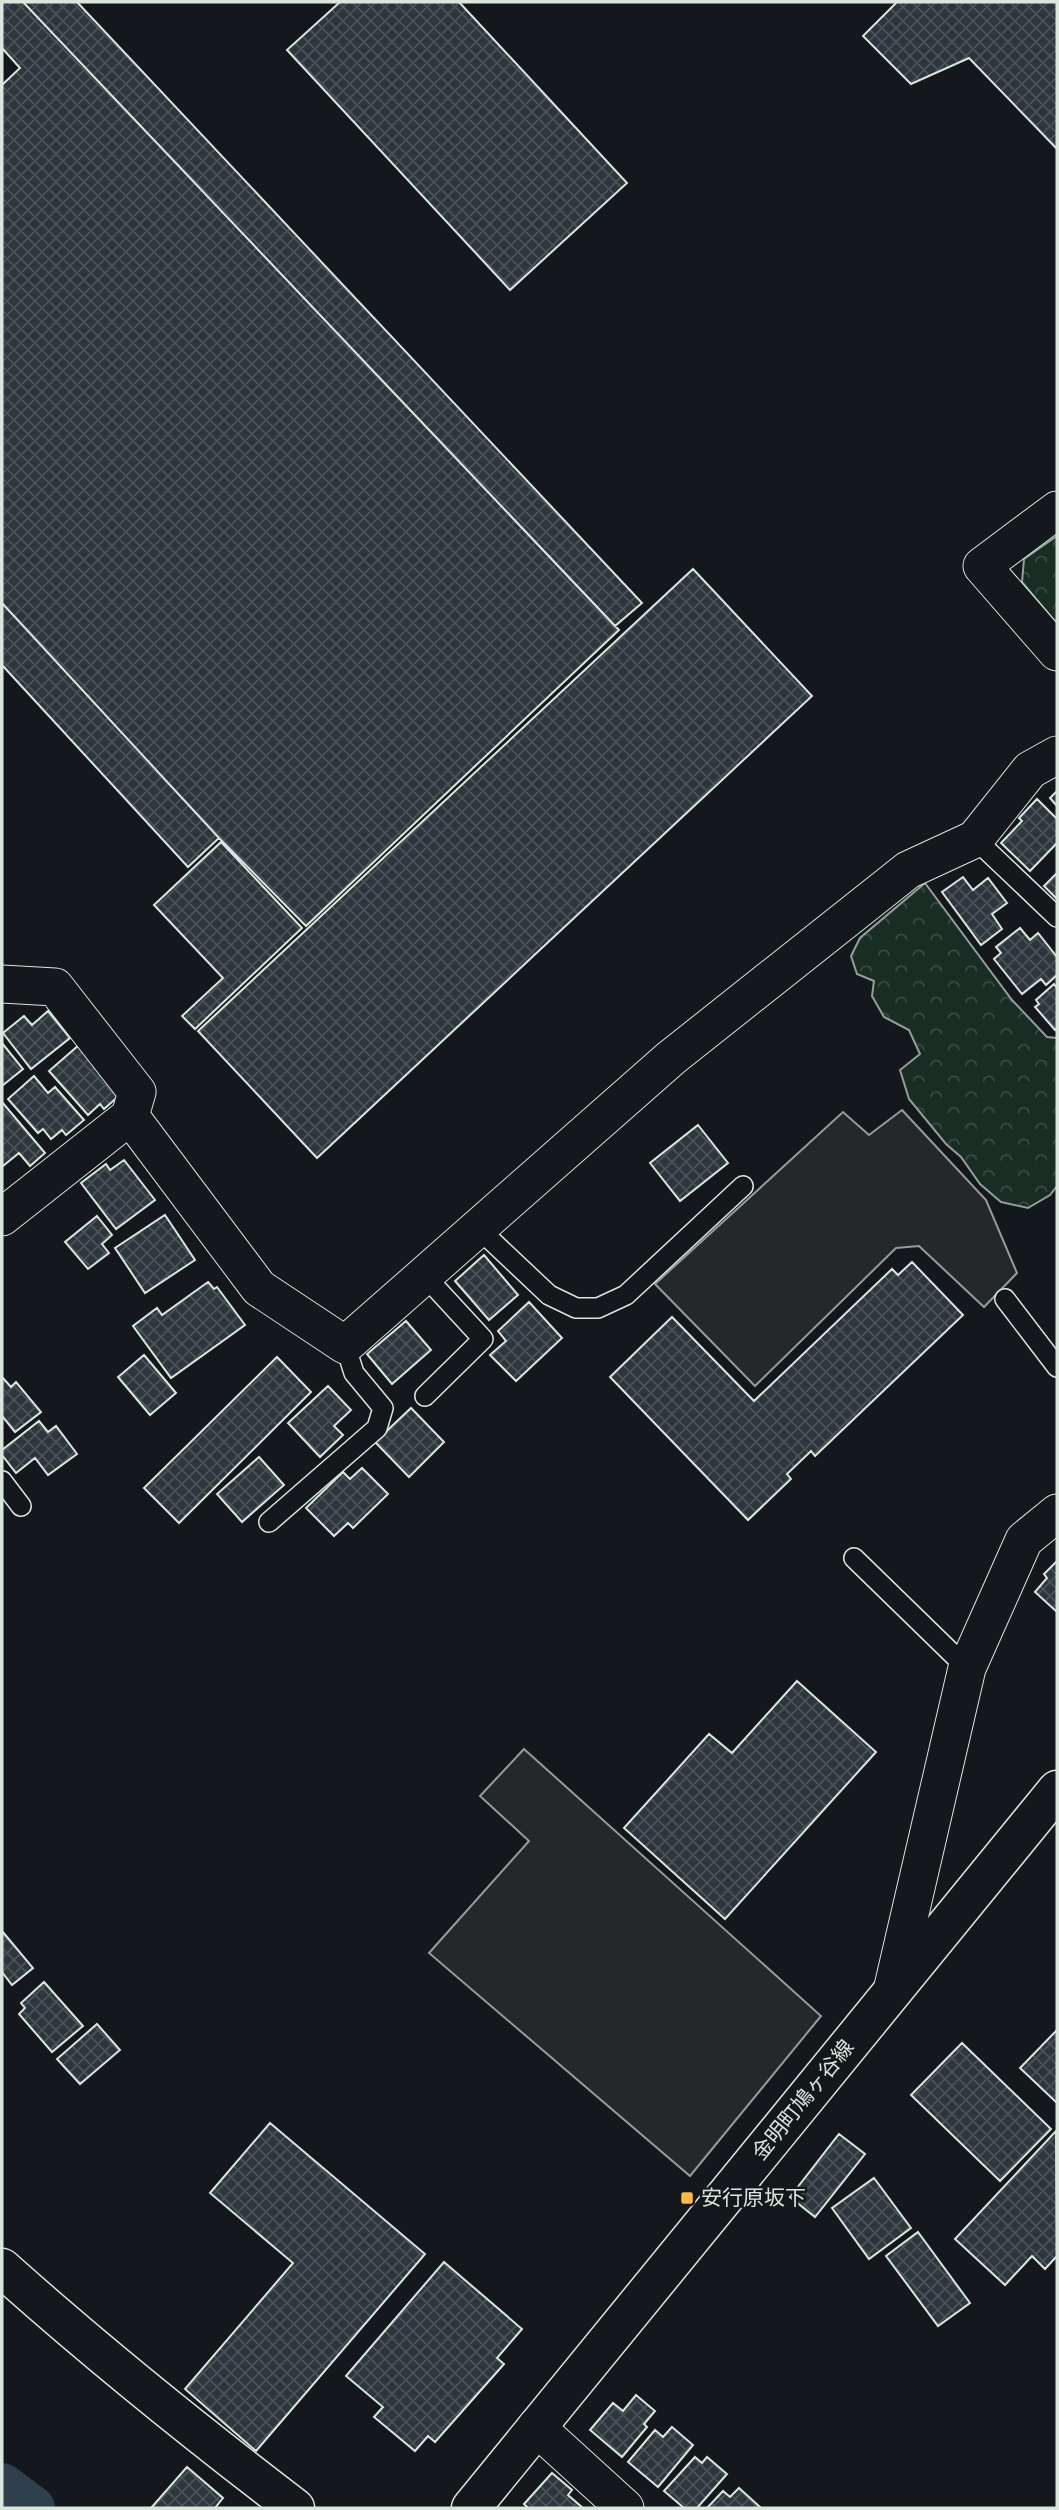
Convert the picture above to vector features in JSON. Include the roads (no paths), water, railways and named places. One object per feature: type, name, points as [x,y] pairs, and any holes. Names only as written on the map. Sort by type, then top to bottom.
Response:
[{"type":"main road","name":"金明町鳩ヶ谷線","points":[[471,2508],[1057,1790]]},
{"type":"main road","points":[[2,2268],[114,2365],[295,2508]]},
{"type":"street","points":[[1057,510],[982,566],[1057,652]]},
{"type":"street","points":[[130,1116],[259,1288],[345,1345],[671,1058],[908,870],[975,839],[1030,770],[1057,755]]},
{"type":"street","points":[[2,984],[55,987],[137,1092],[130,1116],[2,1217]]},
{"type":"street","points":[[892,1991],[967,1668],[1024,1540],[1057,1513]]},
{"type":"street","points":[[536,2427],[625,2508]]},
{"type":"lane","points":[[975,839],[1057,917]]},
{"type":"lane","points":[[478,1228],[549,1295],[576,1308],[598,1308],[626,1295],[743,1186]]},
{"type":"lane","points":[[424,1275],[482,1339],[425,1396]]},
{"type":"lane","points":[[1005,1299],[1057,1367]]},
{"type":"lane","points":[[269,1522],[377,1428],[383,1408],[354,1373],[345,1345]]},
{"type":"lane","points":[[2,1481],[22,1506]]},
{"type":"lane","points":[[855,1558],[967,1668]]},
{"type":"waterway","points":[[2,2485],[33,2508]]},
{"type":"place","name":"安行原坂下","points":[[687,2198]]}]
